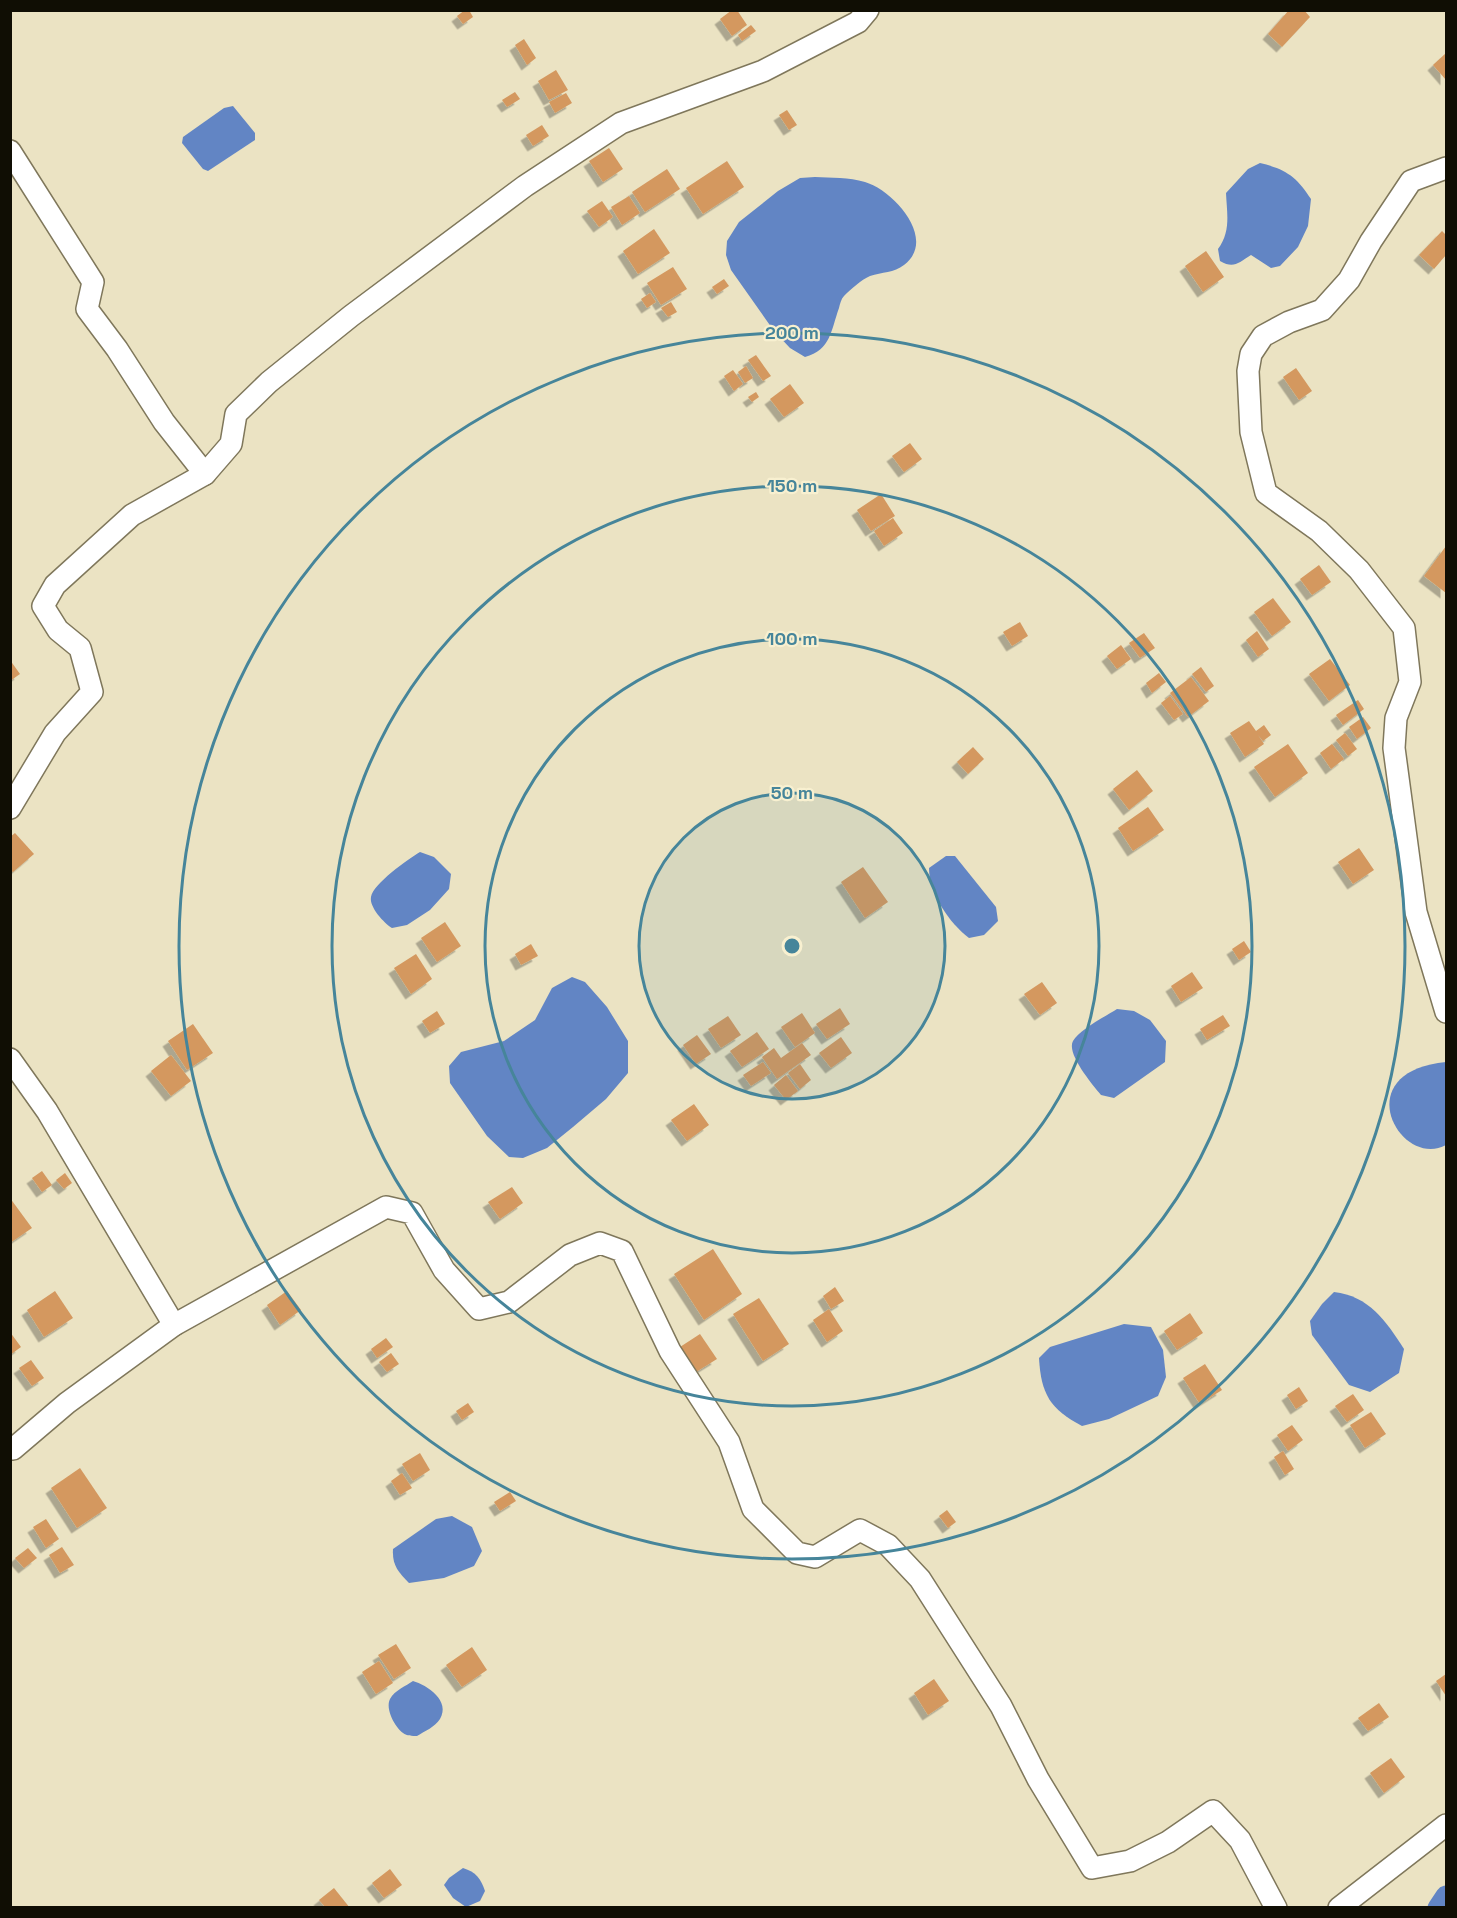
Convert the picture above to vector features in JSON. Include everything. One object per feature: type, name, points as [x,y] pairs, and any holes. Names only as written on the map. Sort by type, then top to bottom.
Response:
[{"type":"street","points":[[10,808],[55,733],[92,692],[80,648],[58,630],[43,606],[55,585],[132,515],[205,474],[231,444],[236,414],[269,382],[351,316],[525,186],[621,123],[763,71],[858,22],[868,10]]},
{"type":"street","points":[[10,151],[93,282],[87,309],[117,349],[164,422],[205,474]]},
{"type":"street","points":[[1446,168],[1411,181],[1371,241],[1349,280],[1322,310],[1289,322],[1263,336],[1251,354],[1248,370],[1251,432],[1266,493],[1319,531],[1343,554],[1359,570],[1404,628],[1410,682],[1396,718],[1394,748],[1416,912],[1446,1012]]},
{"type":"street","points":[[10,1059],[47,1111],[174,1324]]},
{"type":"street","points":[[13,1449],[67,1403],[174,1324],[386,1207],[412,1213],[444,1270],[479,1309],[508,1302],[570,1255],[600,1243],[622,1251],[670,1351],[729,1442],[753,1509],[797,1553],[815,1557],[860,1530],[888,1545],[921,1579],[1001,1706],[1038,1779],[1092,1868],[1130,1861],[1168,1842],[1213,1811],[1240,1840],[1276,1908]]},
{"type":"street","points":[[1339,1908],[1446,1824]]},
{"type":"water","points":[[233,106],[255,133],[255,140],[208,171],[203,169],[182,143],[183,137],[224,108]]},
{"type":"water","points":[[1260,163],[1284,171],[1306,191],[1311,199],[1308,226],[1298,247],[1280,266],[1271,268],[1251,255],[1236,264],[1229,265],[1220,261],[1218,249],[1227,229],[1226,193],[1248,169]]},
{"type":"water","points":[[800,178],[853,179],[876,187],[899,205],[908,217],[914,229],[916,242],[913,254],[900,268],[867,278],[844,296],[829,338],[814,354],[805,357],[790,348],[774,331],[731,270],[726,255],[727,241],[739,222],[778,191]]},
{"type":"water","points":[[420,852],[434,857],[451,874],[449,889],[430,910],[407,925],[392,928],[381,919],[371,897],[384,879]]},
{"type":"water","points":[[946,856],[955,856],[996,907],[998,921],[984,935],[969,938],[954,924],[936,897],[929,868]]},
{"type":"water","points":[[572,977],[585,982],[607,1007],[628,1041],[628,1073],[606,1099],[547,1148],[523,1158],[509,1157],[487,1136],[450,1083],[449,1066],[461,1052],[504,1041],[535,1020],[552,988]]},
{"type":"water","points":[[1117,1009],[1134,1011],[1150,1020],[1166,1041],[1165,1062],[1114,1098],[1101,1095],[1081,1069],[1072,1047],[1073,1041],[1081,1032]]},
{"type":"water","points":[[1446,1062],[1446,1145],[1429,1149],[1413,1144],[1400,1132],[1391,1117],[1390,1099],[1397,1083],[1415,1069]]},
{"type":"water","points":[[1334,1292],[1346,1294],[1367,1304],[1383,1320],[1404,1349],[1399,1373],[1370,1392],[1349,1385],[1312,1335],[1310,1321]]},
{"type":"water","points":[[1124,1324],[1151,1327],[1163,1350],[1166,1377],[1158,1396],[1109,1419],[1082,1426],[1062,1413],[1049,1399],[1042,1381],[1039,1358],[1050,1347]]},
{"type":"water","points":[[452,1516],[472,1527],[482,1551],[474,1566],[444,1578],[409,1583],[397,1568],[393,1549],[436,1519]]},
{"type":"water","points":[[413,1681],[425,1686],[436,1695],[443,1712],[438,1722],[417,1736],[406,1735],[400,1730],[389,1708],[392,1696]]},
{"type":"water","points":[[463,1868],[477,1876],[485,1891],[480,1901],[466,1907],[453,1898],[444,1885],[449,1878]]},
{"type":"building","points":[[469,10],[473,17],[463,24],[457,16]]},
{"type":"building","points":[[732,10],[737,10],[747,25],[732,36],[720,19]]},
{"type":"building","points":[[1289,10],[1304,10],[1310,17],[1282,47],[1268,34]]},
{"type":"building","points":[[751,25],[756,31],[742,41],[738,35]]},
{"type":"building","points":[[524,39],[536,58],[527,65],[515,45]]},
{"type":"building","points":[[1446,53],[1446,80],[1433,65]]},
{"type":"building","points":[[556,70],[568,90],[549,100],[538,81]]},
{"type":"building","points":[[515,92],[520,99],[507,107],[502,100]]},
{"type":"building","points":[[566,93],[572,103],[555,113],[549,102]]},
{"type":"building","points":[[787,110],[797,125],[789,130],[779,115]]},
{"type":"building","points":[[542,125],[549,136],[533,146],[526,135]]},
{"type":"building","points":[[609,148],[623,169],[603,182],[589,161]]},
{"type":"building","points":[[727,161],[744,187],[703,214],[686,188]]},
{"type":"building","points":[[667,169],[680,189],[645,212],[632,192]]},
{"type":"building","points":[[629,196],[640,213],[622,225],[611,207]]},
{"type":"building","points":[[602,201],[613,217],[599,227],[587,211]]},
{"type":"building","points":[[654,229],[670,253],[638,274],[623,251]]},
{"type":"building","points":[[1442,231],[1446,235],[1446,255],[1434,269],[1419,255]]},
{"type":"building","points":[[1206,251],[1224,277],[1203,292],[1185,266]]},
{"type":"building","points":[[673,267],[687,289],[661,305],[647,283]]},
{"type":"building","points":[[724,279],[729,286],[717,294],[712,287]]},
{"type":"building","points":[[650,293],[656,302],[647,308],[641,299]]},
{"type":"building","points":[[671,302],[677,312],[668,317],[661,308]]},
{"type":"building","points":[[756,355],[771,376],[763,381],[748,360]]},
{"type":"building","points":[[746,366],[753,378],[745,383],[738,372]]},
{"type":"building","points":[[1296,368],[1312,391],[1299,400],[1283,377]]},
{"type":"building","points":[[733,370],[743,384],[734,391],[724,376]]},
{"type":"building","points":[[790,384],[804,403],[784,417],[770,399]]},
{"type":"building","points":[[756,392],[759,397],[752,402],[748,397]]},
{"type":"building","points":[[910,443],[922,459],[904,472],[892,456]]},
{"type":"building","points":[[881,494],[895,516],[871,531],[857,510]]},
{"type":"building","points":[[893,518],[903,533],[884,546],[874,531]]},
{"type":"building","points":[[1446,546],[1446,593],[1424,576]]},
{"type":"building","points":[[1319,565],[1331,582],[1312,595],[1300,579]]},
{"type":"building","points":[[1273,598],[1291,622],[1272,636],[1254,612]]},
{"type":"building","points":[[1020,622],[1028,636],[1012,646],[1003,632]]},
{"type":"building","points":[[1257,631],[1269,649],[1258,657],[1246,640]]},
{"type":"building","points":[[1144,633],[1155,648],[1140,658],[1129,643]]},
{"type":"building","points":[[1121,645],[1131,659],[1117,669],[1107,656]]},
{"type":"building","points":[[1330,659],[1350,685],[1329,701],[1309,674]]},
{"type":"building","points":[[10,660],[20,674],[10,681]]},
{"type":"building","points":[[1201,667],[1214,686],[1206,692],[1192,674]]},
{"type":"building","points":[[1159,673],[1166,682],[1152,693],[1146,683]]},
{"type":"building","points":[[1191,677],[1209,701],[1188,717],[1170,693]]},
{"type":"building","points":[[1170,696],[1183,714],[1174,720],[1161,703]]},
{"type":"building","points":[[1358,700],[1364,709],[1343,725],[1336,715]]},
{"type":"building","points":[[1363,717],[1371,728],[1357,739],[1349,727]]},
{"type":"building","points":[[1249,721],[1256,731],[1264,725],[1271,735],[1263,741],[1258,735],[1264,744],[1245,757],[1230,733]]},
{"type":"building","points":[[1345,733],[1357,749],[1348,756],[1336,740]]},
{"type":"building","points":[[1288,744],[1308,773],[1275,797],[1254,767]]},
{"type":"building","points":[[1332,744],[1344,759],[1331,769],[1320,753]]},
{"type":"building","points":[[973,747],[984,759],[968,774],[957,762]]},
{"type":"building","points":[[1137,770],[1153,791],[1129,810],[1113,789]]},
{"type":"building","points":[[1148,807],[1164,830],[1133,851],[1118,828]]},
{"type":"building","points":[[15,833],[34,854],[13,872],[10,870],[10,837]]},
{"type":"building","points":[[1359,848],[1374,870],[1353,884],[1338,862]]},
{"type":"building","points":[[863,867],[888,902],[865,918],[841,882]]},
{"type":"building","points":[[445,922],[461,946],[437,962],[421,938]]},
{"type":"building","points":[[1244,941],[1251,952],[1239,960],[1232,949]]},
{"type":"building","points":[[531,944],[538,956],[521,965],[515,954]]},
{"type":"building","points":[[416,954],[432,979],[411,994],[394,968]]},
{"type":"building","points":[[1192,972],[1203,988],[1181,1002],[1171,986]]},
{"type":"building","points":[[1042,982],[1057,1003],[1040,1015],[1024,994]]},
{"type":"building","points":[[840,1008],[850,1024],[827,1039],[816,1024]]},
{"type":"building","points":[[437,1011],[445,1024],[430,1033],[422,1021]]},
{"type":"building","points":[[802,1013],[815,1033],[795,1047],[781,1027]]},
{"type":"building","points":[[1223,1015],[1230,1026],[1207,1040],[1200,1029]]},
{"type":"building","points":[[728,1016],[741,1035],[721,1048],[708,1029]]},
{"type":"building","points":[[193,1024],[213,1053],[187,1070],[168,1041]]},
{"type":"building","points":[[757,1032],[769,1049],[742,1067],[730,1051]]},
{"type":"building","points":[[697,1035],[711,1054],[696,1064],[683,1045]]},
{"type":"building","points":[[841,1037],[852,1053],[831,1068],[819,1053]]},
{"type":"building","points":[[802,1043],[811,1055],[777,1079],[762,1057],[774,1048],[781,1058]]},
{"type":"building","points":[[171,1055],[191,1081],[171,1096],[151,1071]]},
{"type":"building","points":[[763,1062],[771,1073],[751,1086],[743,1075]]},
{"type":"building","points":[[800,1064],[811,1080],[800,1089],[788,1073]]},
{"type":"building","points":[[786,1075],[798,1091],[786,1100],[774,1085]]},
{"type":"building","points":[[694,1104],[709,1125],[687,1141],[671,1120]]},
{"type":"building","points":[[42,1171],[52,1185],[42,1192],[32,1178]]},
{"type":"building","points":[[65,1173],[72,1183],[64,1189],[56,1180]]},
{"type":"building","points":[[512,1187],[523,1203],[500,1219],[488,1202]]},
{"type":"building","points":[[10,1198],[32,1228],[10,1243]]},
{"type":"building","points":[[713,1249],[742,1294],[704,1320],[674,1274]]},
{"type":"building","points":[[835,1287],[844,1301],[831,1309],[823,1296]]},
{"type":"building","points":[[55,1291],[73,1318],[44,1337],[27,1310]]},
{"type":"building","points":[[287,1291],[301,1310],[280,1325],[267,1305]]},
{"type":"building","points":[[759,1298],[789,1344],[763,1361],[733,1314]]},
{"type":"building","points":[[829,1309],[843,1331],[827,1342],[813,1320]]},
{"type":"building","points":[[1190,1313],[1203,1333],[1177,1350],[1164,1331]]},
{"type":"building","points":[[10,1332],[21,1347],[10,1355]]},
{"type":"building","points":[[700,1334],[717,1359],[696,1372],[680,1347]]},
{"type":"building","points":[[386,1338],[393,1347],[377,1358],[371,1349]]},
{"type":"building","points":[[391,1353],[399,1364],[387,1372],[379,1362]]},
{"type":"building","points":[[31,1360],[44,1378],[32,1386],[19,1368]]},
{"type":"building","points":[[1205,1364],[1222,1390],[1200,1404],[1183,1378]]},
{"type":"building","points":[[1299,1387],[1308,1401],[1296,1409],[1287,1395]]},
{"type":"building","points":[[1353,1394],[1364,1410],[1347,1422],[1335,1406]]},
{"type":"building","points":[[468,1403],[474,1412],[462,1420],[456,1411]]},
{"type":"building","points":[[1371,1412],[1386,1434],[1365,1448],[1350,1425]]},
{"type":"building","points":[[1292,1425],[1303,1440],[1288,1451],[1277,1435]]},
{"type":"building","points":[[1283,1451],[1294,1469],[1285,1475],[1274,1457]]},
{"type":"building","points":[[420,1453],[430,1470],[413,1481],[402,1464]]},
{"type":"building","points":[[80,1468],[107,1508],[77,1528],[51,1488]]},
{"type":"building","points":[[402,1473],[412,1488],[400,1495],[391,1481]]},
{"type":"building","points":[[510,1492],[516,1501],[500,1511],[494,1502]]},
{"type":"building","points":[[947,1510],[956,1522],[948,1528],[939,1516]]},
{"type":"building","points":[[46,1519],[59,1539],[46,1548],[33,1527]]},
{"type":"building","points":[[62,1547],[74,1565],[60,1573],[49,1555]]},
{"type":"building","points":[[28,1548],[37,1558],[24,1568],[15,1558]]},
{"type":"building","points":[[396,1644],[411,1668],[394,1679],[378,1655]]},
{"type":"building","points":[[472,1647],[487,1670],[462,1687],[446,1665]]},
{"type":"building","points":[[379,1661],[393,1683],[376,1694],[362,1672]]},
{"type":"building","points":[[1446,1674],[1446,1696],[1436,1681]]},
{"type":"building","points":[[934,1679],[949,1701],[928,1715],[914,1693]]},
{"type":"building","points":[[1379,1703],[1389,1717],[1368,1731],[1358,1718]]},
{"type":"building","points":[[1391,1758],[1405,1777],[1384,1793],[1370,1773]]},
{"type":"building","points":[[390,1869],[402,1885],[384,1898],[372,1883]]},
{"type":"building","points":[[334,1888],[350,1908],[326,1908],[319,1900]]},
{"type":"waterway","points":[[1438,1908],[1446,1896]]}]
